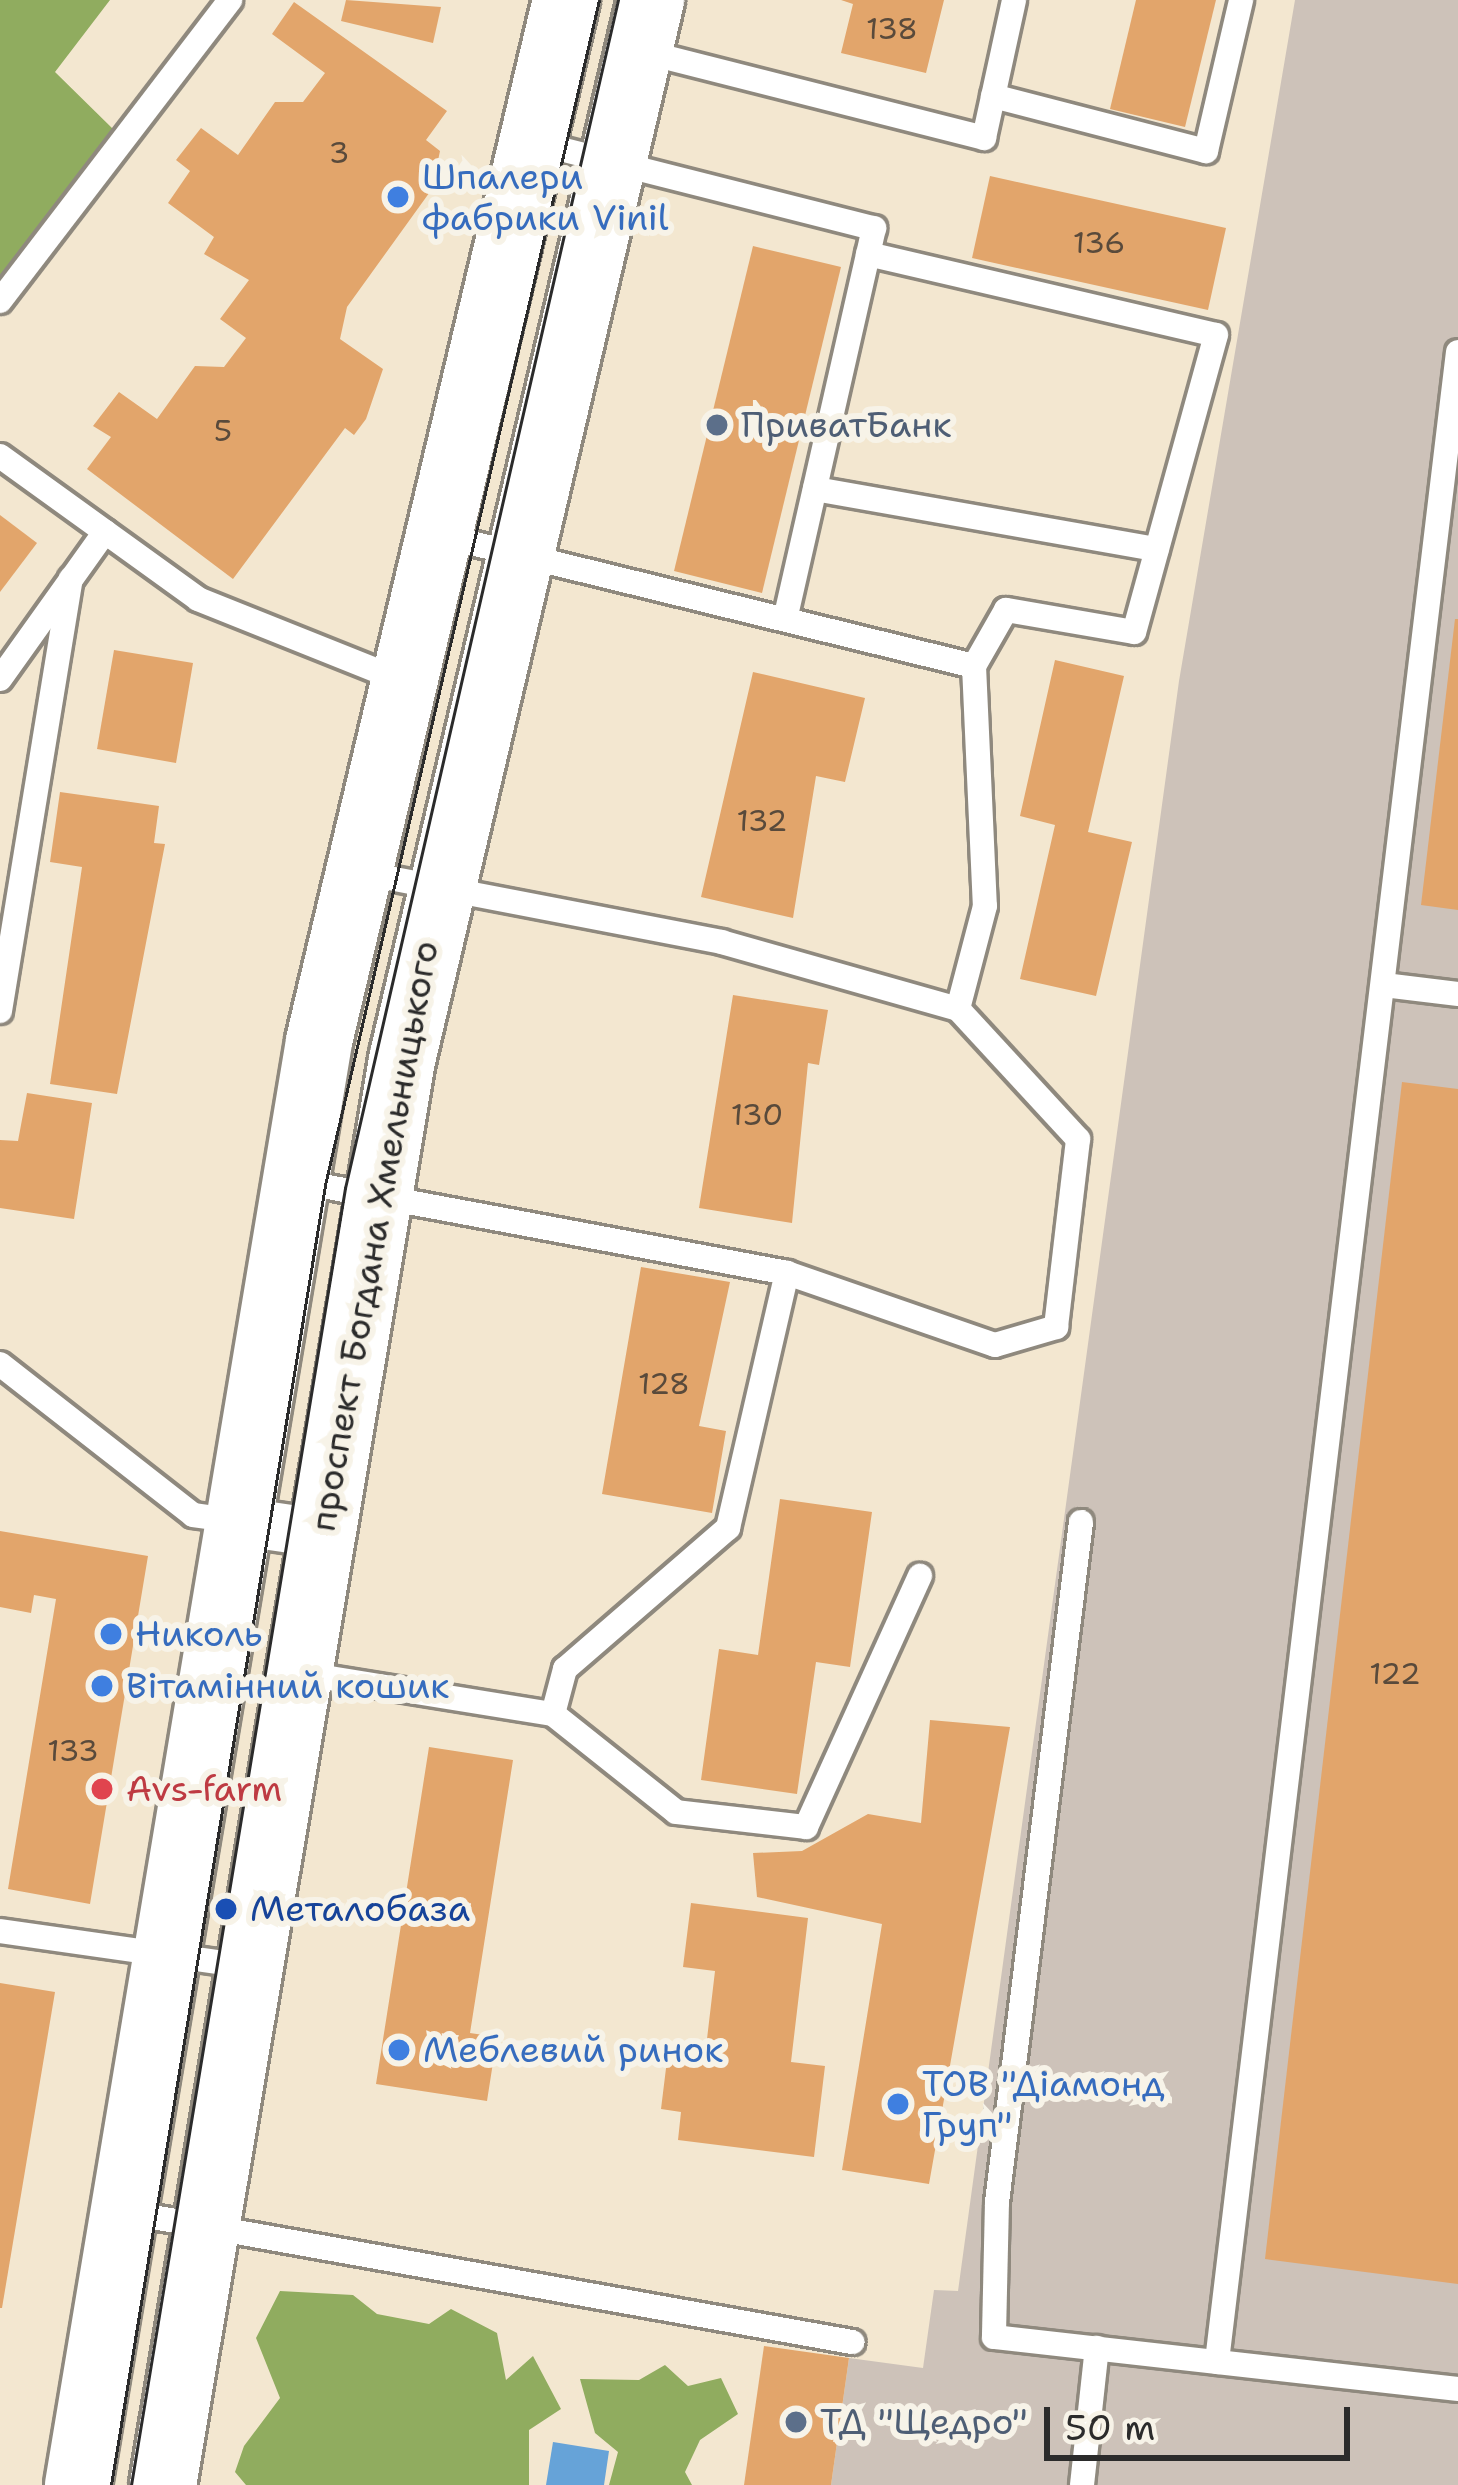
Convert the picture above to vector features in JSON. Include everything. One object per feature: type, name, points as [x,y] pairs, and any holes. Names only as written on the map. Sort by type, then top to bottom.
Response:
[{"type":"main road","points":[[78,2485],[293,1180],[358,871],[533,142],[557,2]]},
{"type":"main road","name":"проспект Богдана Хмельницького","points":[[163,2485],[376,1193],[438,890],[645,25]]},
{"type":"street","points":[[236,1521],[319,1533]]},
{"type":"lane","points":[[0,301],[230,0]]},
{"type":"lane","points":[[645,25],[984,138],[1014,0]]},
{"type":"lane","points":[[993,96],[1206,151],[1241,0]]},
{"type":"lane","points":[[533,142],[874,228],[785,619]]},
{"type":"lane","points":[[868,254],[1216,335],[1134,632],[1006,610],[974,666],[985,906],[958,1009]]},
{"type":"lane","points":[[1217,2362],[1458,352]]},
{"type":"lane","points":[[0,456],[198,599],[404,682]]},
{"type":"lane","points":[[815,489],[1156,549]]},
{"type":"lane","points":[[0,679],[105,532]]},
{"type":"lane","points":[[439,535],[974,666]]},
{"type":"lane","points":[[0,1011],[71,579]]},
{"type":"lane","points":[[293,1180],[787,1273],[995,1345],[1056,1327],[1078,1139],[958,1009],[722,942],[358,871]]},
{"type":"lane","points":[[1384,985],[1458,994]]},
{"type":"lane","points":[[553,1714],[565,1669],[728,1528],[787,1273]]},
{"type":"lane","points":[[0,1364],[193,1515],[236,1521]]},
{"type":"lane","points":[[1081,1522],[997,2202],[994,2337],[1458,2389]]},
{"type":"lane","points":[[297,1673],[553,1714],[676,1812],[806,1827],[920,1576]]},
{"type":"lane","points":[[0,1930],[248,1966]]},
{"type":"lane","points":[[123,2212],[852,2342]]},
{"type":"lane","points":[[1082,2485],[1097,2348]]},
{"type":"shaded area","points":[[1295,0],[1458,0],[1458,2485],[831,2485],[849,2358],[923,2368],[934,2290],[958,2291],[1179,681]]},
{"type":"green space","points":[[0,0],[110,0],[55,72],[113,129],[0,278]]},
{"type":"green space","points":[[280,2291],[353,2295],[377,2314],[429,2324],[451,2309],[497,2333],[506,2380],[533,2356],[561,2409],[529,2430],[529,2485],[246,2485],[235,2472],[244,2446],[280,2398],[256,2338]]},
{"type":"green space","points":[[665,2365],[688,2386],[721,2378],[738,2414],[700,2440],[685,2472],[692,2485],[609,2485],[618,2452],[595,2433],[580,2379],[639,2380]]},
{"type":"water","points":[[553,2442],[609,2451],[604,2485],[546,2485]]},
{"type":"building","points":[[346,0],[441,7],[433,43],[341,21]]},
{"type":"building","points":[[841,0],[944,0],[926,73],[841,53],[853,4]]},
{"type":"building","points":[[1136,0],[1216,0],[1185,127],[1110,109]]},
{"type":"building","points":[[294,2],[447,111],[426,140],[440,151],[432,189],[347,307],[340,339],[383,369],[366,419],[354,435],[345,428],[233,579],[87,469],[111,437],[93,426],[119,392],[157,419],[195,366],[224,367],[246,338],[220,319],[249,280],[204,254],[214,237],[168,203],[190,171],[176,160],[201,128],[238,155],[275,102],[303,102],[325,73],[272,34]]},
{"type":"building","points":[[990,176],[1226,228],[1208,310],[972,258]]},
{"type":"building","points":[[753,246],[841,267],[762,593],[674,571]]},
{"type":"building","points":[[0,515],[37,543],[0,592]]},
{"type":"building","points":[[1458,619],[1458,910],[1421,905]]},
{"type":"building","points":[[114,650],[193,663],[176,763],[97,749]]},
{"type":"building","points":[[1055,660],[1124,676],[1088,832],[1132,842],[1096,996],[1020,979],[1055,825],[1020,816]]},
{"type":"building","points":[[753,672],[865,698],[845,782],[816,776],[793,918],[701,897]]},
{"type":"building","points":[[60,792],[159,806],[154,843],[165,844],[117,1094],[50,1084],[82,867],[50,862]]},
{"type":"building","points":[[733,995],[828,1010],[819,1065],[808,1063],[792,1223],[699,1208]]},
{"type":"building","points":[[1402,1082],[1458,1089],[1458,2284],[1265,2259]]},
{"type":"building","points":[[27,1093],[92,1103],[74,1219],[0,1208],[0,1140],[18,1141]]},
{"type":"building","points":[[641,1267],[730,1282],[699,1426],[726,1431],[712,1513],[602,1494]]},
{"type":"building","points":[[780,1499],[872,1512],[850,1667],[816,1662],[797,1794],[701,1780],[719,1649],[758,1655]]},
{"type":"building","points":[[0,1531],[148,1556],[90,1904],[8,1889],[56,1599],[34,1595],[31,1613],[0,1607]]},
{"type":"building","points":[[930,1720],[1010,1727],[929,2184],[842,2170],[882,1924],[757,1897],[753,1853],[802,1851],[868,1814],[921,1823]]},
{"type":"building","points":[[429,1747],[513,1760],[470,2033],[497,2037],[487,2101],[376,2084]]},
{"type":"building","points":[[691,1903],[808,1918],[791,2062],[825,2066],[814,2157],[678,2140],[681,2112],[661,2109],[668,2052],[705,2056],[715,1971],[683,1967]]},
{"type":"building","points":[[0,1983],[55,1992],[2,2308],[0,2308]]},
{"type":"building","name":"ТД \"Щедро\"","points":[[764,2346],[849,2358],[831,2485],[744,2485]]},
{"type":"tram line","points":[[111,2485],[325,1185],[599,0]]},
{"type":"tram line","points":[[131,2485],[345,1188],[618,0]]},
{"type":"place","name":"Шпалери фабрики Vinil","points":[[398,197]]},
{"type":"place","name":"ПриватБанк","points":[[717,425]]},
{"type":"place","name":"Николь","points":[[111,1634]]},
{"type":"place","name":"Вітамінний кошик","points":[[102,1686]]},
{"type":"place","name":"Avs-farm","points":[[102,1789]]},
{"type":"place","name":"Металобаза","points":[[226,1909]]},
{"type":"place","name":"Меблевий ринок","points":[[399,2050]]},
{"type":"place","name":"ТОВ \"Діамонд Груп\"","points":[[898,2104]]},
{"type":"place","name":"ТД \"Щедро\"","points":[[796,2422]]}]
